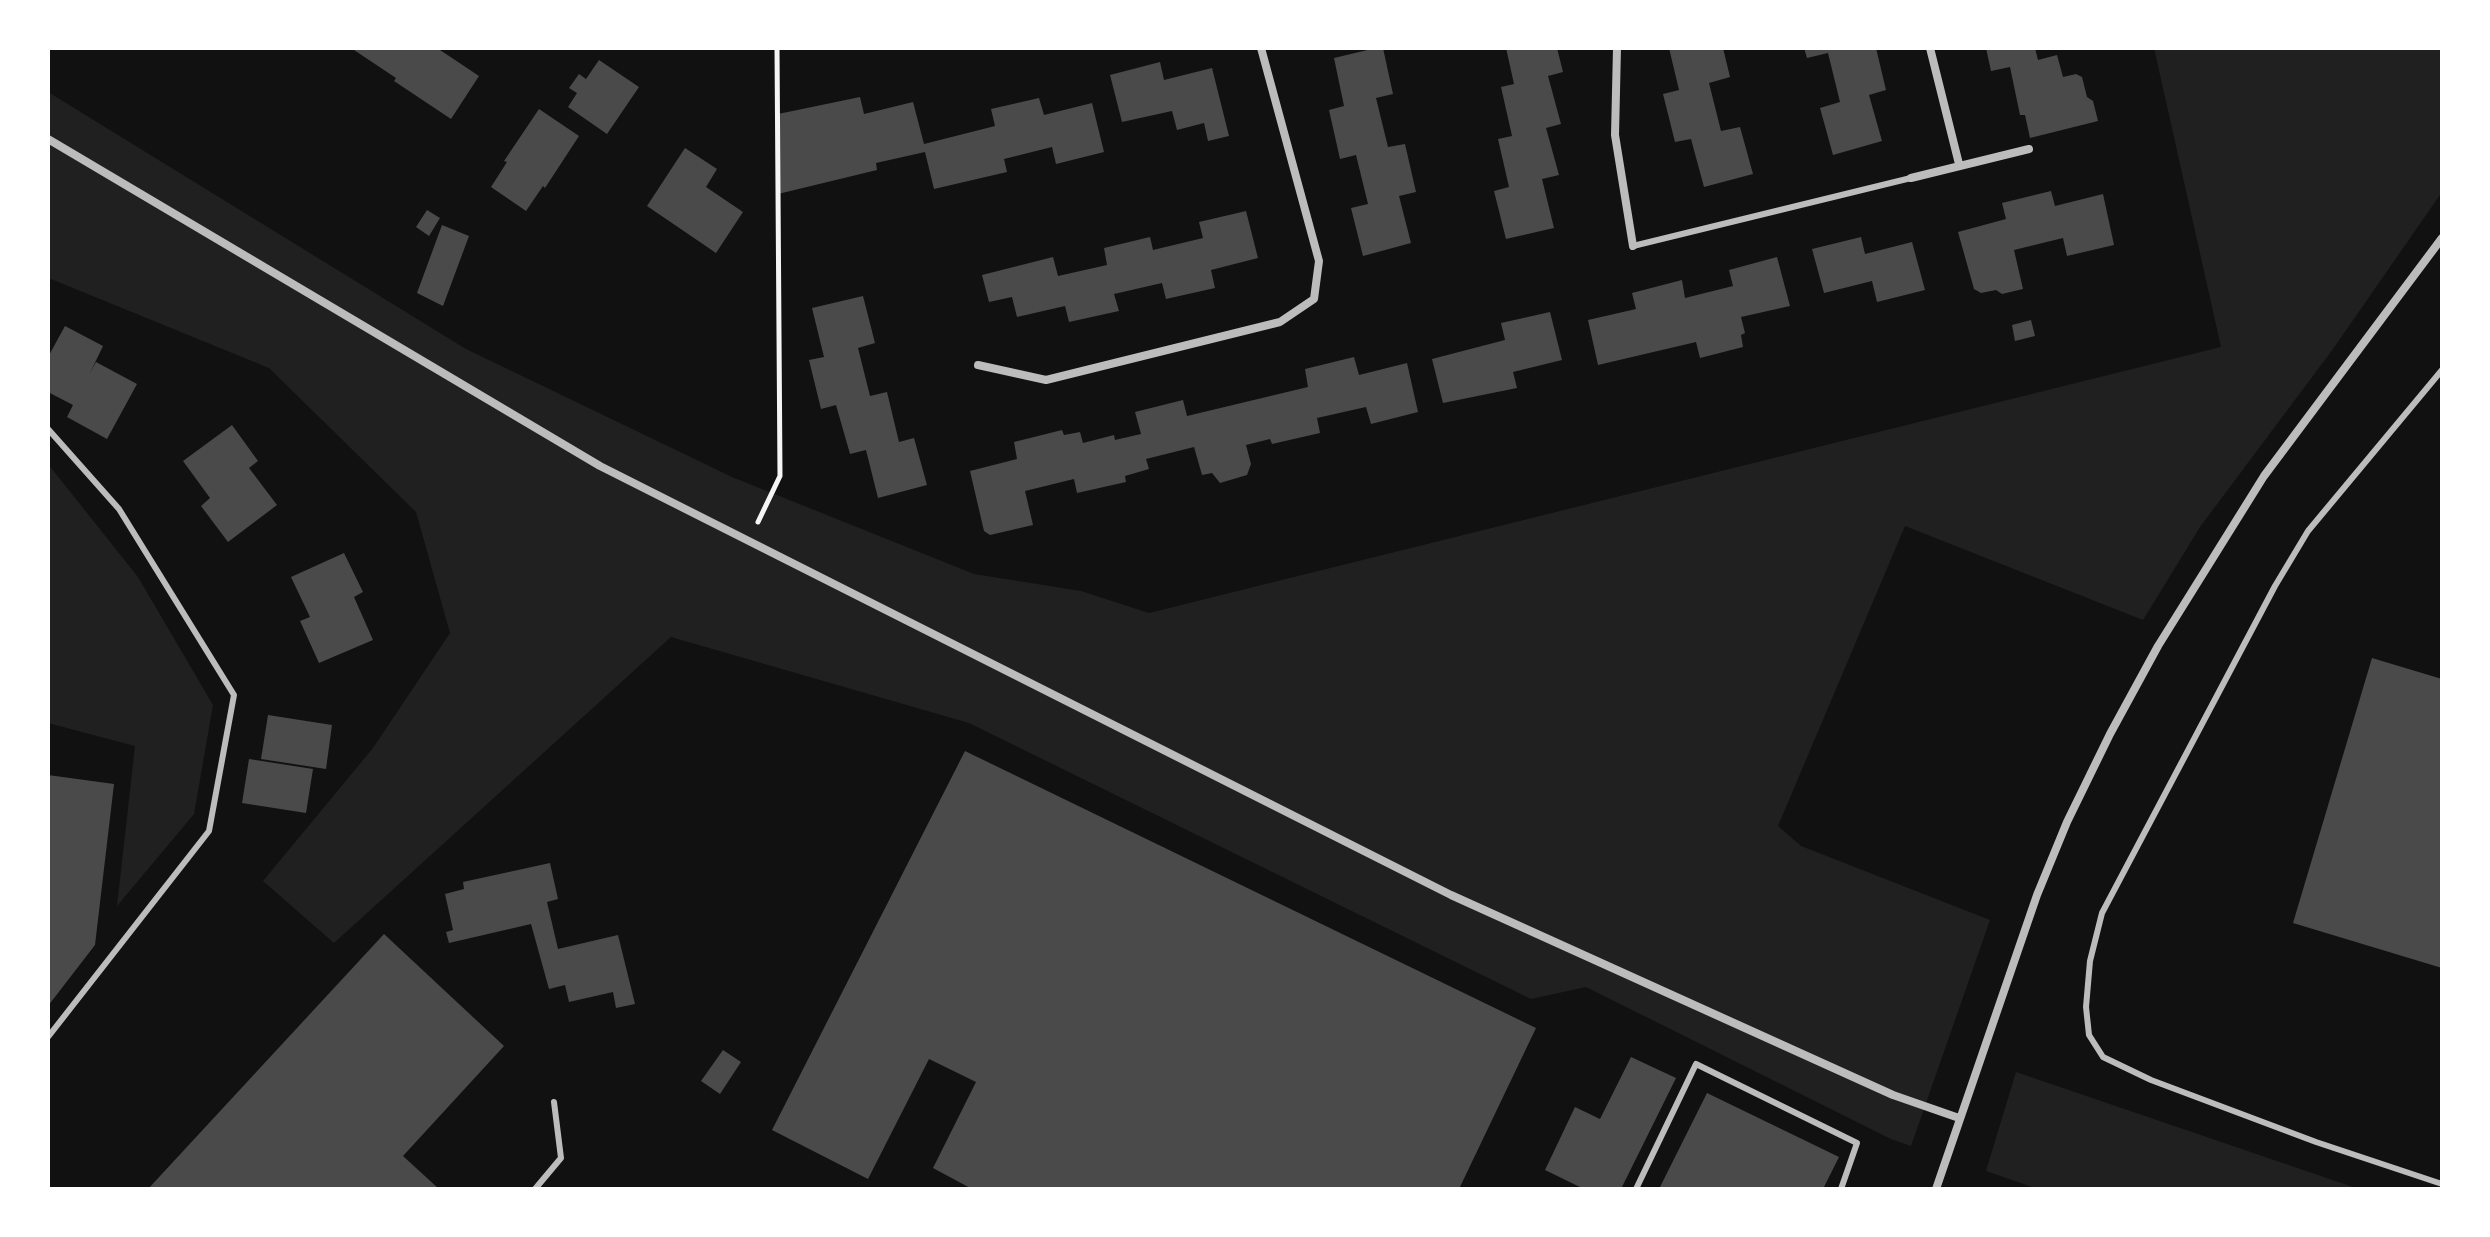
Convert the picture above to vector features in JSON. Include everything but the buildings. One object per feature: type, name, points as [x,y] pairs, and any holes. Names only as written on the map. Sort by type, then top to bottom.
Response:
[{"type":"street","points":[[978,365],[1046,380],[1280,322],[1314,299],[1319,261],[1261,48]]},
{"type":"street","points":[[1617,48],[1615,135],[1633,246]]},
{"type":"street","points":[[1930,48],[1959,164]]},
{"type":"street","points":[[48,139],[600,466],[1451,895],[1893,1095],[1959,1118]]},
{"type":"street","points":[[1911,178],[2029,149]]},
{"type":"street","points":[[1936,1189],[2037,895],[2067,822],[2110,734],[2158,646],[2264,476],[2442,238]]},
{"type":"lane","points":[[1633,246],[1911,178]]},
{"type":"lane","points":[[2442,370],[2308,531],[2275,586],[2102,913],[2090,961],[2086,1007],[2089,1035],[2103,1057],[2151,1080],[2316,1142],[2442,1184]]},
{"type":"lane","points":[[48,429],[119,509],[234,695],[209,831],[48,1037]]},
{"type":"lane","points":[[1636,1189],[1696,1064],[1857,1143],[1841,1189]]},
{"type":"lane","points":[[535,1189],[561,1158],[554,1102]]},
{"type":"path","points":[[749,541],[780,476],[777,48]]},
{"type":"shaded area","points":[[2154,48],[2442,48],[2442,192],[2333,349],[2200,527],[2143,620],[1905,526],[1778,826],[1801,846],[1990,920],[1911,1146],[1891,1139],[1586,987],[1531,999],[969,723],[671,637],[334,943],[263,881],[373,748],[450,633],[416,512],[269,368],[51,279],[48,281],[48,92],[466,349],[732,477],[974,574],[1081,591],[1149,613],[2221,347]]},
{"type":"shaded area","points":[[48,464],[138,577],[213,705],[194,814],[117,906],[135,746],[48,723]]},
{"type":"shaded area","points":[[2016,1072],[2359,1189],[2038,1189],[1986,1171]]}]
